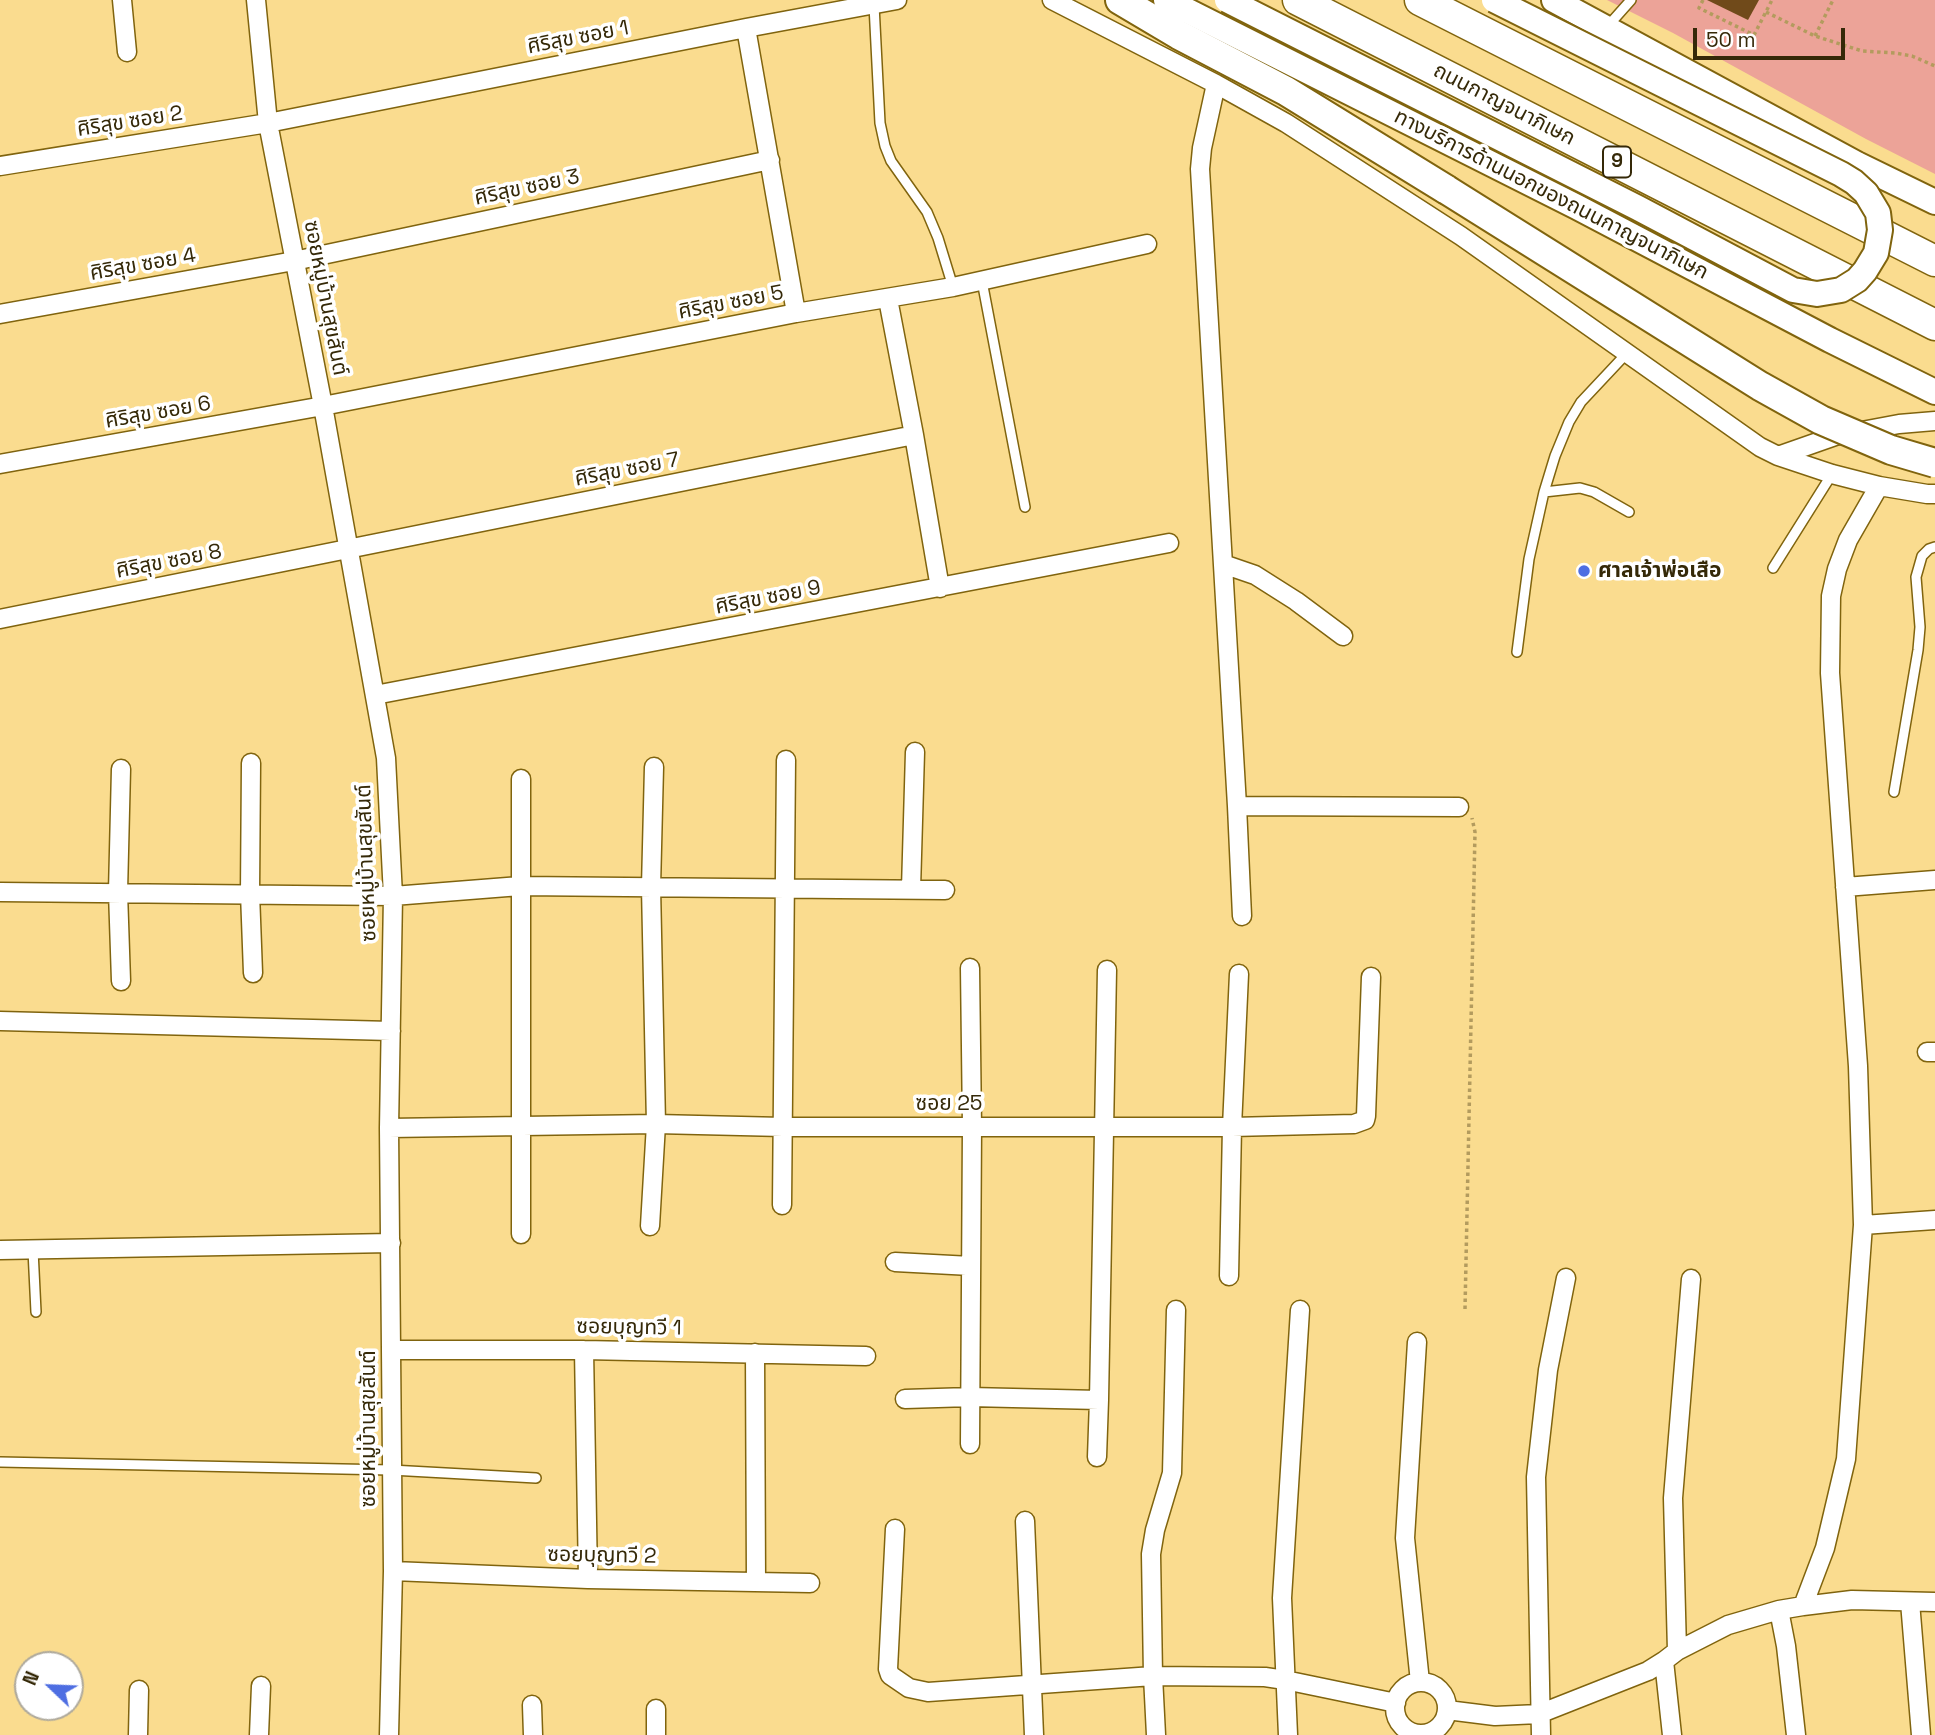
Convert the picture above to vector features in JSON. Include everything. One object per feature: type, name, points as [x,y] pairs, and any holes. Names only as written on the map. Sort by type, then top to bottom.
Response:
[{"type":"highway","name":"ถนนกาญจนาภิเษก","points":[[1298,0],[1935,325]]},
{"type":"highway","points":[[1420,0],[1935,261]]},
{"type":"main road","points":[[1119,0],[1286,91],[1760,386],[1821,420],[1891,450],[1935,463]]},
{"type":"main road","name":"ทางบริการด้านนอกของถนนกาญจนาภิเษก","points":[[1166,0],[1577,207],[1935,392]]},
{"type":"main road","points":[[1227,0],[1638,208],[1793,290],[1817,294],[1841,290],[1865,271],[1876,253],[1880,230],[1878,213],[1866,193],[1854,182],[1494,0]]},
{"type":"main road","points":[[1554,0],[1935,202]]},
{"type":"street","points":[[122,0],[127,52]]},
{"type":"street","name":"ซอยหมู่บ้านสุขสันต์","points":[[256,0],[268,123],[323,406],[386,758],[393,896],[389,1128],[393,1571],[389,1735]]},
{"type":"street","name":"ศิริสุข ซอย 1","points":[[268,123],[897,0]]},
{"type":"street","points":[[1052,0],[1286,123],[1450,229],[1760,447],[1778,456],[1832,474],[1879,486],[1935,494]]},
{"type":"street","points":[[746,28],[796,313]]},
{"type":"street","points":[[1216,84],[1199,169],[1242,916]]},
{"type":"street","name":"ศิริสุข ซอย 2","points":[[0,166],[268,123]]},
{"type":"street","name":"ศิริสุข ซอย 3","points":[[294,261],[770,160]]},
{"type":"street","name":"ศิริสุข ซอย 5","points":[[323,406],[796,313],[953,287],[1147,244]]},
{"type":"street","name":"ศิริสุข ซอย 4","points":[[0,314],[294,261]]},
{"type":"street","points":[[888,299],[940,588]]},
{"type":"street","name":"ศิริสุข ซอย 6","points":[[0,464],[323,406]]},
{"type":"street","points":[[1778,456],[1835,436],[1899,424],[1935,421]]},
{"type":"street","name":"ศิริสุข ซอย 7","points":[[348,549],[914,435]]},
{"type":"street","points":[[1802,1606],[1825,1548],[1846,1458],[1863,1225],[1858,1066],[1830,673],[1831,596],[1837,569],[1848,540],[1879,486]]},
{"type":"street","name":"ศิริสุข ซอย 9","points":[[375,695],[1169,543]]},
{"type":"street","name":"ศิริสุข ซอย 8","points":[[0,619],[348,549]]},
{"type":"street","points":[[1223,564],[1255,575],[1343,636]]},
{"type":"street","points":[[911,889],[915,752]]},
{"type":"street","points":[[782,1205],[786,760]]},
{"type":"street","points":[[251,762],[250,893],[253,973]]},
{"type":"street","points":[[650,1226],[656,1124],[651,887],[654,767]]},
{"type":"street","points":[[121,769],[118,892],[121,981]]},
{"type":"street","points":[[521,779],[521,1234]]},
{"type":"street","points":[[1237,806],[1459,807]]},
{"type":"street","points":[[1845,887],[1935,880]]},
{"type":"street","points":[[0,892],[393,896],[520,886],[945,890]]},
{"type":"street","points":[[970,968],[970,1444]]},
{"type":"street","points":[[1097,1457],[1107,971]]},
{"type":"street","points":[[1229,1276],[1239,974]]},
{"type":"street","name":"ซอย 25","points":[[389,1128],[656,1124],[783,1127],[1232,1127],[1354,1124],[1364,1120],[1366,1116],[1371,977]]},
{"type":"street","points":[[0,1021],[391,1031]]},
{"type":"street","points":[[1863,1225],[1935,1220]]},
{"type":"street","points":[[0,1250],[391,1243]]},
{"type":"street","points":[[895,1262],[971,1266]]},
{"type":"street","points":[[1541,1735],[1536,1477],[1548,1370],[1566,1278]]},
{"type":"street","points":[[1672,1735],[1673,1499],[1691,1279]]},
{"type":"street","points":[[1156,1735],[1151,1553],[1172,1473],[1176,1310]]},
{"type":"street","points":[[1288,1735],[1282,1598],[1300,1310]]},
{"type":"street","points":[[1417,1342],[1405,1538],[1420,1682]]},
{"type":"street","name":"ซอยบุญทวี 1","points":[[392,1350],[584,1350],[866,1356]]},
{"type":"street","points":[[584,1350],[588,1579]]},
{"type":"street","points":[[755,1353],[756,1581]]},
{"type":"street","points":[[905,1399],[1099,1400]]},
{"type":"street","points":[[1025,1521],[1034,1735]]},
{"type":"street","points":[[895,1529],[887,1669],[890,1675],[909,1688],[928,1692],[1153,1676],[1265,1677],[1395,1703]]},
{"type":"street","name":"ซอยบุญทวี 2","points":[[393,1571],[588,1579],[810,1583]]},
{"type":"street","points":[[1447,1710],[1495,1716],[1539,1714],[1648,1671],[1728,1625],[1779,1611],[1852,1600],[1935,1602]]},
{"type":"street","points":[[1910,1602],[1921,1735]]},
{"type":"street","points":[[1779,1611],[1786,1646],[1796,1735]]},
{"type":"street","points":[[1420,1682],[1429,1683],[1443,1693],[1447,1710],[1440,1726],[1426,1734],[1417,1735],[1402,1727],[1397,1719],[1395,1703],[1404,1688],[1420,1682]]},
{"type":"street","points":[[259,1735],[261,1686]]},
{"type":"street","points":[[138,1735],[139,1690]]},
{"type":"street","points":[[532,1705],[533,1735]]},
{"type":"street","points":[[656,1709],[656,1735]]},
{"type":"lane","points":[[1606,27],[1631,0]]},
{"type":"lane","points":[[874,5],[880,122],[885,146],[891,161],[927,212],[953,287]]},
{"type":"lane","points":[[982,281],[1025,507]]},
{"type":"lane","points":[[1517,652],[1530,559],[1544,492],[1555,456],[1569,422],[1581,402],[1627,353]]},
{"type":"lane","points":[[1773,568],[1832,474]]},
{"type":"lane","points":[[1544,492],[1580,488],[1594,492],[1629,513]]},
{"type":"lane","points":[[1894,792],[1918,649],[1920,627],[1916,577],[1922,556],[1935,547]]},
{"type":"lane","points":[[33,1250],[36,1312]]},
{"type":"lane","points":[[0,1462],[391,1470],[536,1478]]},
{"type":"path","points":[[1703,0],[1699,8],[1754,36],[1772,0]]},
{"type":"path","points":[[1815,36],[1833,0]]},
{"type":"path","points":[[1766,12],[1815,36],[1862,51],[1912,56],[1935,66]]},
{"type":"path","points":[[1459,807],[1471,813],[1475,832],[1465,1309]]},
{"type":"shaded area","points":[[1607,0],[1935,0],[1935,174],[1673,33]]},
{"type":"building","points":[[1707,0],[1759,0],[1748,20]]},
{"type":"place","name":"ศาลเจ้าพ่อเสือ","points":[[1584,571]]}]
